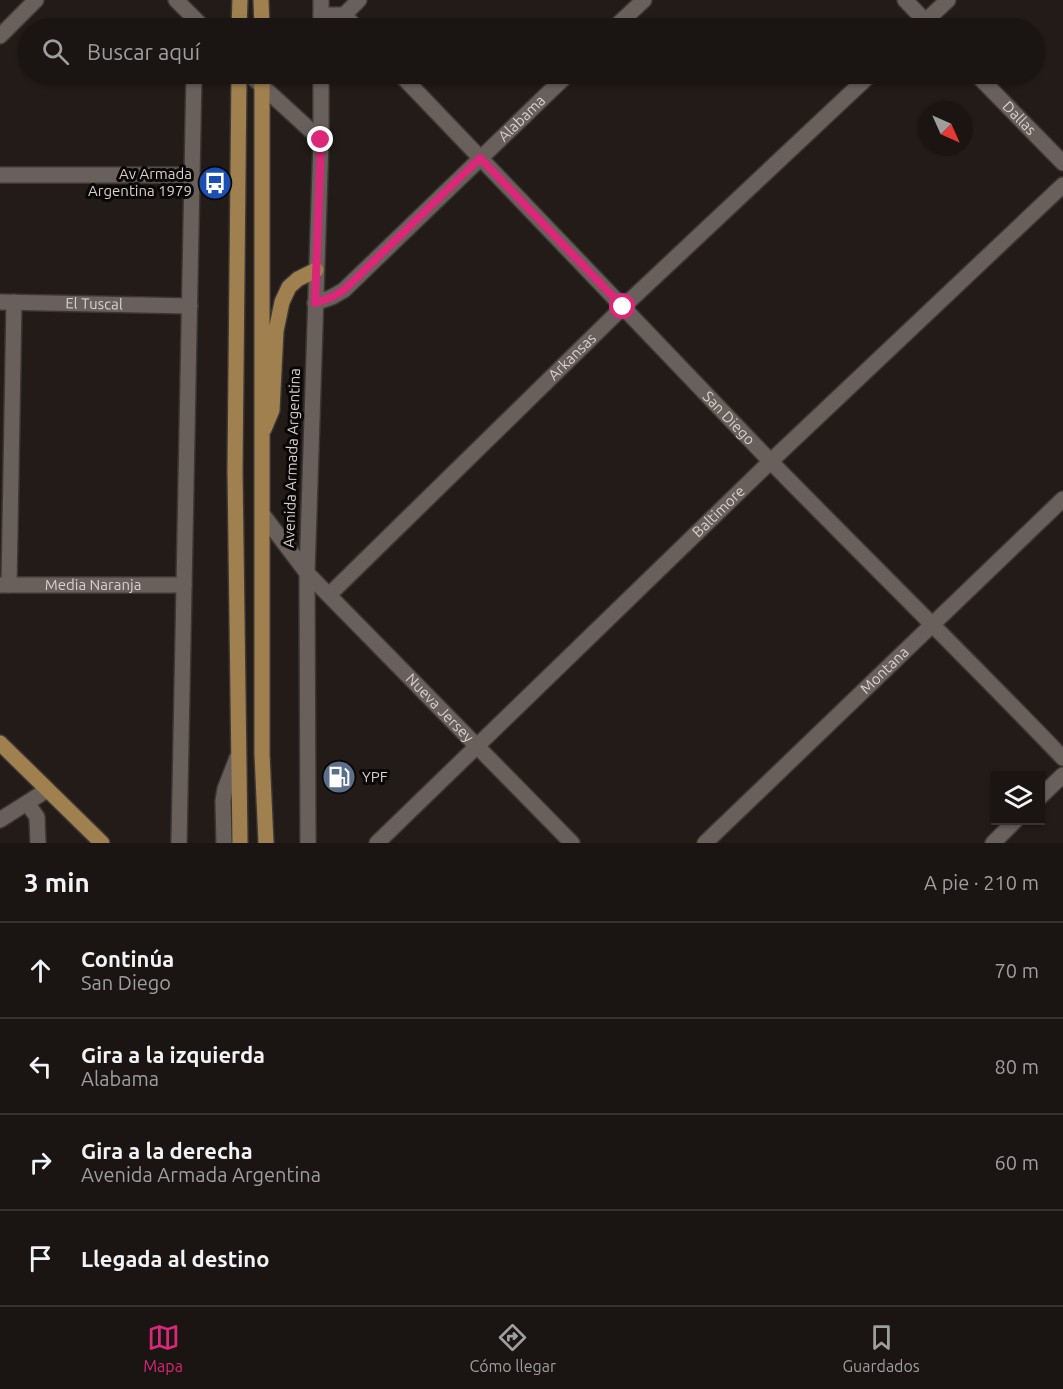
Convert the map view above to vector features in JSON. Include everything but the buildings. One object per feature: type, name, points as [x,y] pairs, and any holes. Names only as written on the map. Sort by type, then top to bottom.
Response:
[{"type":"main road","points":[[239,18],[240,0]]},
{"type":"main road","points":[[261,0],[262,18]]},
{"type":"main road","points":[[239,84],[235,363],[237,758],[240,843]]},
{"type":"main road","name":"Avenida Armada Argentina","points":[[262,84],[262,754],[266,843]]},
{"type":"main road","points":[[262,434],[272,410],[276,331],[282,302],[289,287],[298,279],[316,270]]},
{"type":"main road","points":[[0,743],[102,843]]},
{"type":"street","points":[[0,36],[36,0]]},
{"type":"street","points":[[176,0],[191,18]]},
{"type":"street","points":[[195,0],[197,18]]},
{"type":"street","points":[[344,15],[359,0]]},
{"type":"street","points":[[625,18],[644,0]]},
{"type":"street","points":[[905,0],[919,18]]},
{"type":"street","points":[[932,18],[948,0]]},
{"type":"street","points":[[321,15],[344,15],[347,18]]},
{"type":"street","points":[[179,843],[194,84]]},
{"type":"street","points":[[266,84],[321,140]]},
{"type":"street","name":"Avenida Armada Argentina","points":[[308,843],[307,573],[321,84]]},
{"type":"street","name":"San Diego","points":[[410,84],[771,462],[1063,758]]},
{"type":"street","name":"Alabama","points":[[315,303],[344,290],[558,84]]},
{"type":"street","name":"Arkansas","points":[[330,594],[623,307],[859,84]]},
{"type":"street","name":"Dallas","points":[[986,84],[1063,163]]},
{"type":"street","points":[[0,175],[191,175]]},
{"type":"street","name":"Baltimore","points":[[377,843],[771,462],[1063,185]]},
{"type":"street","points":[[4,585],[7,302]]},
{"type":"street","name":"El Tuscal","points":[[7,302],[190,306]]},
{"type":"street","name":"Montana","points":[[705,843],[1063,499]]},
{"type":"street","name":"Nueva Jersey","points":[[263,515],[307,573],[572,843]]},
{"type":"street","name":"Media Naranja","points":[[4,585],[184,585]]},
{"type":"street","points":[[224,843],[223,801],[225,789],[237,758]]},
{"type":"street","points":[[1045,793],[1063,776]]},
{"type":"street","points":[[0,820],[47,790]]},
{"type":"street","points":[[27,803],[37,817],[38,843]]},
{"type":"street","points":[[993,843],[1011,825]]},
{"type":"place","name":"Av Armada Argentina 1979","points":[[215,183]]},
{"type":"place","name":"YPF","points":[[339,777]]},
{"type":"route","points":[[321,140],[315,303],[344,290],[480,158],[623,307]]}]
